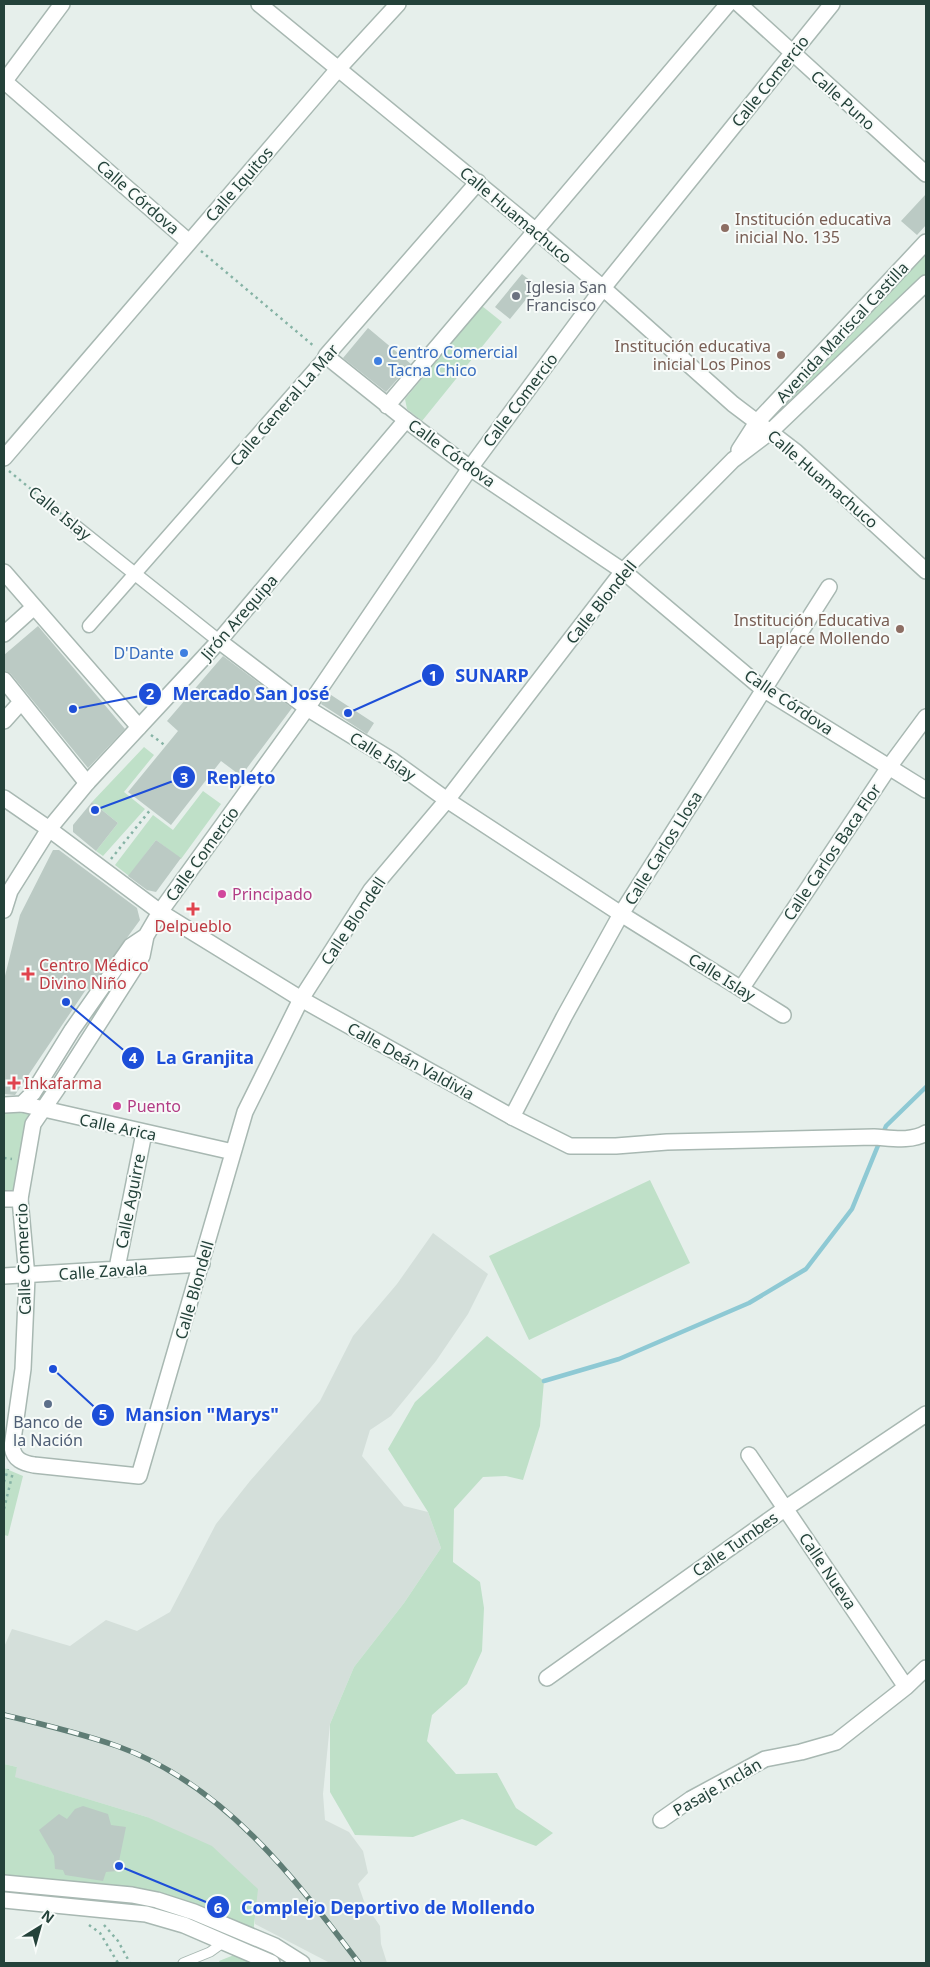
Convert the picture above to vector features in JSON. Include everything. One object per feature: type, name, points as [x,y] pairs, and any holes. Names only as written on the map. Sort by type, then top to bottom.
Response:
[{"type":"street","points":[[4,81],[62,4]]},
{"type":"street","name":"Calle Huamachuco","points":[[259,4],[478,182],[603,288],[733,404],[796,452],[926,571]]},
{"type":"street","name":"Calle Iquitos","points":[[4,458],[339,68],[398,4]]},
{"type":"street","points":[[387,406],[728,4]]},
{"type":"street","name":"Calle Puno","points":[[740,4],[926,174]]},
{"type":"street","name":"Calle Comercio","points":[[19,1460],[12,1447],[23,1369],[27,1277],[20,1199],[33,1124],[41,1110],[57,1090],[142,956],[146,936],[160,912],[307,708],[470,468],[603,288],[832,4]]},
{"type":"street","name":"Calle Córdova","points":[[4,81],[190,242]]},
{"type":"street","name":"Calle General La Mar","points":[[89,626],[478,182]]},
{"type":"street","name":"Avenida Mariscal Castilla","points":[[757,422],[926,242]]},
{"type":"street","name":"Avenida Mariscal Castilla","points":[[770,432],[926,283]]},
{"type":"street","name":"Calle Córdova","points":[[326,356],[387,406],[470,468],[623,571],[764,689],[926,790]]},
{"type":"street","name":"Jirón Arequipa","points":[[4,910],[10,891],[49,829],[87,783],[219,641],[406,420]]},
{"type":"street","name":"Calle Blondell","points":[[733,460],[757,422]]},
{"type":"street","name":"Calle Blondell","points":[[19,1460],[139,1476],[246,1112],[300,1000],[371,890],[447,800],[623,571],[733,460],[770,432]]},
{"type":"street","name":"Calle Islay","points":[[75,526],[219,641],[307,708],[393,761],[447,800],[621,914],[783,1015]]},
{"type":"street","points":[[4,572],[139,727]]},
{"type":"street","name":"Calle Carlos Llosa","points":[[512,1117],[621,914],[830,587]]},
{"type":"street","points":[[4,634],[34,607]]},
{"type":"street","points":[[4,680],[87,783]]},
{"type":"street","points":[[4,721],[21,702]]},
{"type":"street","name":"Calle Carlos Baca Flor","points":[[741,989],[889,767],[926,717]]},
{"type":"street","name":"Calle Deán Valdivia","points":[[4,798],[49,829],[160,912],[300,1000],[562,1143],[585,1147],[667,1142],[924,1137]]},
{"type":"street","name":"Calle Comercio","points":[[22,1104],[33,1092],[72,1030],[131,946],[146,936]]},
{"type":"street","name":"Calle Arica","points":[[4,1104],[22,1104],[41,1110],[233,1152]]},
{"type":"street","name":"Calle Aguirre","points":[[116,1268],[144,1133]]},
{"type":"street","points":[[4,1199],[20,1199]]},
{"type":"street","name":"Calle Zavala","points":[[4,1276],[27,1277],[116,1268],[202,1264]]},
{"type":"street","name":"Calle Tumbes","points":[[547,1678],[786,1508],[926,1414]]},
{"type":"street","name":"Calle Nueva","points":[[749,1455],[906,1687]]},
{"type":"street","name":"Pasaje Inclán","points":[[661,1820],[691,1799],[764,1759],[836,1742],[906,1687],[926,1668]]},
{"type":"street","points":[[4,1883],[115,1893],[157,1900],[194,1912],[275,1946],[302,1963]]},
{"type":"street","points":[[113,1910],[115,1893]]},
{"type":"street","points":[[4,1900],[146,1914],[174,1922],[272,1963]]},
{"type":"street","points":[[228,1943],[236,1930]]},
{"type":"lane","points":[[184,1963],[228,1943]]},
{"type":"path","name":"Calle Córdova","points":[[190,242],[326,356]]},
{"type":"path","name":"Calle Islay","points":[[4,467],[75,526]]},
{"type":"path","points":[[139,727],[166,746]]},
{"type":"path","points":[[109,861],[151,810]]},
{"type":"path","points":[[4,1509],[19,1460]]},
{"type":"path","points":[[4,1482],[6,1471]]},
{"type":"path","points":[[84,1923],[91,1925],[100,1933],[118,1963]]},
{"type":"shaded area","points":[[433,1233],[488,1274],[468,1314],[436,1361],[391,1416],[370,1430],[362,1456],[404,1506],[428,1512],[441,1548],[404,1603],[354,1667],[330,1724],[323,1794],[325,1820],[349,1832],[363,1851],[368,1873],[358,1884],[365,1904],[380,1926],[381,1944],[387,1963],[330,1963],[255,1924],[255,1915],[147,1817],[14,1777],[17,1767],[4,1764],[4,1647],[12,1629],[70,1646],[106,1620],[137,1631],[170,1612],[216,1524],[250,1481],[320,1401],[353,1336],[397,1284]]},
{"type":"green space","points":[[926,252],[926,275],[792,401],[786,395]]},
{"type":"green space","points":[[482,306],[502,322],[422,421],[407,409],[405,399]]},
{"type":"green space","points":[[144,747],[154,755],[124,792],[145,809],[103,856],[96,851],[118,823],[92,802]]},
{"type":"green space","points":[[203,791],[221,804],[181,859],[156,840],[129,876],[115,865],[153,815],[173,830]]},
{"type":"green space","points":[[4,1110],[41,1110],[23,1186],[4,1199]]},
{"type":"green space","points":[[650,1180],[690,1263],[529,1340],[489,1256]]},
{"type":"green space","points":[[487,1336],[544,1381],[540,1426],[523,1480],[506,1476],[483,1477],[454,1509],[453,1562],[480,1582],[484,1608],[482,1651],[467,1684],[432,1715],[427,1741],[456,1774],[497,1773],[516,1808],[553,1833],[536,1846],[462,1819],[413,1837],[355,1835],[330,1792],[330,1724],[354,1667],[404,1603],[441,1548],[428,1512],[388,1449],[415,1402]]},
{"type":"green space","points":[[4,1468],[23,1476],[8,1536],[4,1535]]},
{"type":"green space","points":[[4,1764],[17,1767],[15,1777],[147,1817],[212,1846],[258,1889],[253,1935],[131,1893],[4,1885]]},
{"type":"green space","points":[[234,1955],[254,1963],[220,1963],[219,1961]]},
{"type":"building","points":[[926,194],[926,225],[917,235],[901,221]]},
{"type":"building","name":"Iglesia San Francisco","points":[[522,274],[537,286],[510,319],[495,307]]},
{"type":"building","name":"Centro Comercial Tacna Chico","points":[[368,328],[411,364],[386,392],[343,358]]},
{"type":"building","points":[[38,626],[125,729],[88,768],[11,674],[4,670],[4,655]]},
{"type":"building","points":[[223,656],[292,708],[241,776],[221,761],[171,825],[128,792],[178,731],[167,721]]},
{"type":"building","points":[[328,693],[374,723],[367,734],[321,704]]},
{"type":"building","points":[[92,802],[118,823],[96,851],[73,832],[73,825]]},
{"type":"building","points":[[156,840],[181,858],[156,892],[147,890],[128,876]]},
{"type":"building","points":[[53,850],[59,850],[137,908],[140,920],[89,990],[87,988],[15,1095],[4,1094],[4,980],[20,915]]},
{"type":"building","points":[[83,1806],[108,1814],[111,1825],[126,1827],[117,1871],[106,1872],[103,1881],[65,1875],[63,1870],[55,1869],[54,1856],[39,1830],[59,1814],[67,1819],[75,1809]]},
{"type":"waterway","points":[[544,1381],[619,1359],[749,1303],[806,1269],[852,1209],[886,1126],[926,1087]]},
{"type":"railway","points":[[4,1715],[47,1725],[117,1746],[155,1763],[190,1784],[223,1809],[253,1836],[309,1898],[359,1963]]},
{"type":"place","name":"Institución educativa inicial No. 135","points":[[725,228]]},
{"type":"place","name":"Iglesia San Francisco","points":[[516,296]]},
{"type":"place","name":"Institución educativa inicial Los Pinos","points":[[781,355]]},
{"type":"place","name":"Centro Comercial Tacna Chico","points":[[378,361]]},
{"type":"place","name":"Institución Educativa Laplace Mollendo","points":[[900,629]]},
{"type":"place","name":"D'Dante","points":[[184,653]]},
{"type":"place","name":"Mercado San José","points":[[73,709]]},
{"type":"place","name":"SUNARP","points":[[348,713]]},
{"type":"place","name":"Repleto","points":[[95,810]]},
{"type":"place","name":"Principado","points":[[222,894]]},
{"type":"place","name":"Delpueblo","points":[[193,909]]},
{"type":"place","name":"Centro Médico Divino Niño","points":[[28,974]]},
{"type":"place","name":"La Granjita","points":[[66,1002]]},
{"type":"place","name":"Inkafarma","points":[[14,1083]]},
{"type":"place","name":"Puento","points":[[117,1106]]},
{"type":"place","name":"Mansion \"Marys\"","points":[[53,1369]]},
{"type":"place","name":"Banco de la Nación","points":[[48,1404]]},
{"type":"place","name":"Complejo Deportivo de Mollendo","points":[[119,1866]]}]
